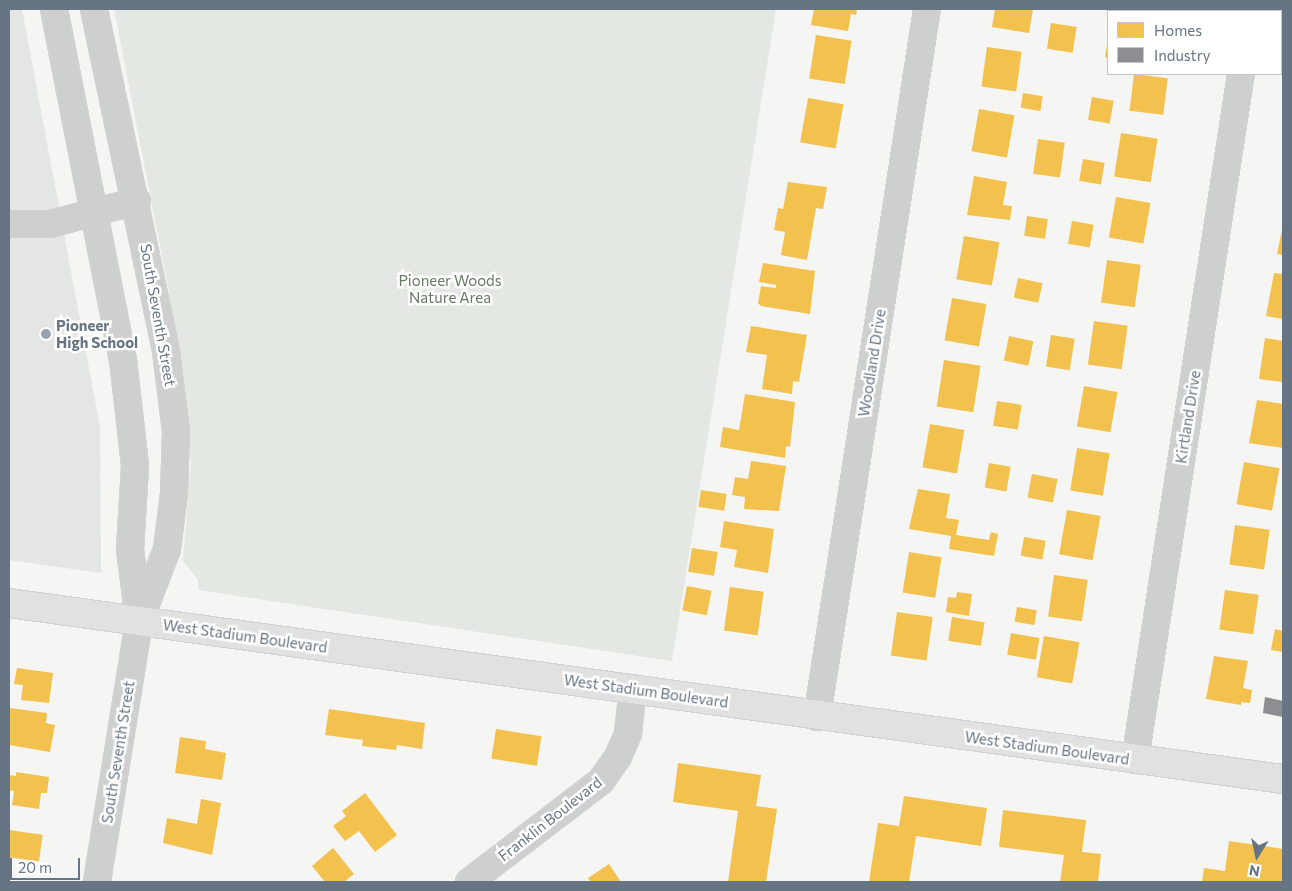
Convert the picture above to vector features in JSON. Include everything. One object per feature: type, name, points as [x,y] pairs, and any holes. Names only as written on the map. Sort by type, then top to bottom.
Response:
[{"type":"main road","name":"West Stadium Boulevard","points":[[9,603],[1283,779]]},
{"type":"street","name":"South Seventh Street","points":[[54,9],[123,360],[135,466],[130,550],[139,622]]},
{"type":"street","name":"South Seventh Street","points":[[94,9],[137,201],[166,351],[176,431],[174,494],[167,549],[139,622],[97,882]]},
{"type":"street","name":"Woodland Drive","points":[[817,716],[927,9]]},
{"type":"street","name":"Kirtland Drive","points":[[1135,760],[1241,75]]},
{"type":"street","points":[[9,224],[50,224],[137,201]]},
{"type":"street","name":"Franklin Boulevard","points":[[469,882],[601,781],[618,756],[628,733],[633,688]]},
{"type":"shaded area","name":"Pioneer High School","points":[[9,9],[22,9],[100,427],[101,573],[9,560]]},
{"type":"green space","name":"Pioneer Woods Nature Area","points":[[114,9],[776,9],[672,661],[198,590],[198,580],[183,561],[191,462],[182,380],[168,287]]},
{"type":"building: Homes","points":[[814,9],[857,9],[856,15],[851,14],[848,31],[811,25]]},
{"type":"building: Homes","points":[[995,9],[1033,9],[1029,33],[992,27]]},
{"type":"building: Homes","points":[[1163,9],[1172,10],[1144,10]]},
{"type":"building: Homes","points":[[1051,23],[1077,27],[1073,53],[1047,49]]},
{"type":"building: Homes","points":[[816,35],[852,41],[845,84],[809,78]]},
{"type":"building: Homes","points":[[987,47],[1022,52],[1016,91],[981,87]]},
{"type":"building: Homes","points":[[1134,75],[1168,78],[1163,115],[1129,111]]},
{"type":"building: Homes","points":[[1023,93],[1043,96],[1040,111],[1021,108]]},
{"type":"building: Homes","points":[[1092,97],[1114,101],[1110,123],[1088,120]]},
{"type":"building: Homes","points":[[808,98],[843,104],[836,149],[800,142]]},
{"type":"building: Homes","points":[[979,109],[1014,115],[1007,158],[972,151]]},
{"type":"building: Homes","points":[[1121,133],[1158,139],[1151,182],[1114,176]]},
{"type":"building: Homes","points":[[1038,139],[1065,143],[1060,177],[1033,174]]},
{"type":"building: Homes","points":[[1083,159],[1105,163],[1101,184],[1079,181]]},
{"type":"building: Homes","points":[[974,176],[1007,182],[1003,205],[1012,206],[1010,220],[967,215]]},
{"type":"building: Homes","points":[[788,182],[827,187],[823,209],[816,208],[807,260],[781,255],[785,232],[774,230],[778,208],[783,209]]},
{"type":"building: Homes","points":[[1116,197],[1150,203],[1143,243],[1109,237]]},
{"type":"building: Homes","points":[[1027,216],[1048,219],[1045,239],[1024,236]]},
{"type":"building: Homes","points":[[1072,221],[1094,225],[1090,247],[1068,244]]},
{"type":"building: Homes","points":[[1283,225],[1283,255],[1277,254]]},
{"type":"building: Homes","points":[[964,236],[999,242],[992,286],[956,279]]},
{"type":"building: Homes","points":[[1107,260],[1141,265],[1135,307],[1101,303]]},
{"type":"building: Homes","points":[[763,263],[815,271],[810,314],[761,306],[758,303],[761,286],[776,288],[776,285],[759,282]]},
{"type":"building: Homes","points":[[1274,273],[1283,274],[1283,319],[1266,316]]},
{"type":"building: Homes","points":[[1018,278],[1042,283],[1038,303],[1014,298]]},
{"type":"building: Homes","points":[[952,298],[986,304],[979,346],[945,340]]},
{"type":"building: Homes","points":[[1094,321],[1128,326],[1122,369],[1088,365]]},
{"type":"building: Homes","points":[[751,326],[807,335],[799,382],[793,381],[792,394],[762,389],[767,355],[746,352]]},
{"type":"building: Homes","points":[[1051,335],[1075,339],[1070,370],[1046,367]]},
{"type":"building: Homes","points":[[1009,336],[1033,341],[1028,366],[1004,360]]},
{"type":"building: Homes","points":[[1265,338],[1283,341],[1283,382],[1259,379]]},
{"type":"building: Homes","points":[[944,360],[981,366],[973,412],[937,406]]},
{"type":"building: Homes","points":[[1084,386],[1117,392],[1110,432],[1077,426]]},
{"type":"building: Homes","points":[[745,394],[795,402],[790,447],[786,446],[785,458],[720,447],[723,427],[739,430]]},
{"type":"building: Homes","points":[[1257,400],[1283,404],[1283,448],[1249,443]]},
{"type":"building: Homes","points":[[997,401],[1022,405],[1018,430],[993,426]]},
{"type":"building: Homes","points":[[930,424],[964,430],[957,473],[922,467]]},
{"type":"building: Homes","points":[[1077,448],[1110,453],[1103,496],[1070,490]]},
{"type":"building: Homes","points":[[751,461],[786,466],[779,511],[744,509],[745,497],[732,495],[735,477],[748,479]]},
{"type":"building: Homes","points":[[1244,462],[1279,468],[1272,511],[1237,504]]},
{"type":"building: Homes","points":[[989,463],[1011,467],[1006,491],[985,488]]},
{"type":"building: Homes","points":[[1032,474],[1058,479],[1053,503],[1027,498]]},
{"type":"building: Homes","points":[[918,489],[950,494],[946,518],[959,520],[956,535],[989,540],[991,532],[998,534],[994,556],[949,549],[951,536],[909,529]]},
{"type":"building: Homes","points":[[701,490],[727,494],[724,511],[698,507]]},
{"type":"building: Homes","points":[[1067,510],[1100,516],[1093,560],[1059,554]]},
{"type":"building: Homes","points":[[724,521],[774,529],[768,573],[734,567],[737,550],[720,547]]},
{"type":"building: Homes","points":[[1235,525],[1270,530],[1264,569],[1229,565]]},
{"type":"building: Homes","points":[[1024,537],[1046,541],[1042,560],[1021,556]]},
{"type":"building: Homes","points":[[692,548],[718,552],[714,576],[688,572]]},
{"type":"building: Homes","points":[[909,552],[942,557],[935,598],[903,592]]},
{"type":"building: Homes","points":[[1054,575],[1088,580],[1082,621],[1048,617]]},
{"type":"building: Homes","points":[[687,586],[712,591],[707,615],[682,611]]},
{"type":"building: Homes","points":[[730,587],[764,592],[758,635],[724,631]]},
{"type":"building: Homes","points":[[1225,590],[1259,595],[1253,634],[1219,630]]},
{"type":"building: Homes","points":[[957,592],[972,594],[969,616],[946,612],[948,597],[956,598]]},
{"type":"building: Homes","points":[[1017,607],[1037,610],[1034,625],[1015,622]]},
{"type":"building: Homes","points":[[897,612],[933,617],[927,661],[891,656]]},
{"type":"building: Homes","points":[[952,617],[985,622],[981,646],[948,641]]},
{"type":"building: Homes","points":[[1275,629],[1283,631],[1283,652],[1271,650]]},
{"type":"building: Homes","points":[[1011,633],[1040,638],[1036,660],[1007,655]]},
{"type":"building: Homes","points":[[1044,636],[1079,642],[1072,684],[1037,677]]},
{"type":"building: Homes","points":[[1214,656],[1248,661],[1243,688],[1252,690],[1250,703],[1241,702],[1241,705],[1206,699]]},
{"type":"building: Homes","points":[[17,668],[53,673],[49,703],[21,700],[23,685],[14,684]]},
{"type":"building: Homes","points":[[10,708],[47,713],[46,723],[55,725],[50,752],[9,745]]},
{"type":"building: Homes","points":[[329,709],[425,723],[422,749],[397,745],[396,750],[362,746],[363,740],[325,735]]},
{"type":"building: Homes","points":[[496,729],[541,736],[537,766],[491,759]]},
{"type":"building: Homes","points":[[180,737],[206,741],[205,749],[226,753],[222,780],[175,773]]},
{"type":"building: Homes","points":[[678,763],[761,775],[756,806],[777,809],[766,882],[728,882],[738,811],[673,802]]},
{"type":"building: Homes","points":[[16,772],[49,777],[47,793],[41,793],[39,809],[12,805],[14,791],[9,790],[9,775],[16,776]]},
{"type":"building: Homes","points":[[365,793],[397,835],[375,852],[359,831],[345,841],[333,826],[346,816],[342,811]]},
{"type":"building: Homes","points":[[904,796],[987,808],[981,846],[916,836],[909,882],[869,882],[878,823],[899,826]]},
{"type":"building: Homes","points":[[201,799],[221,803],[212,855],[163,843],[167,818],[197,824]]},
{"type":"building: Homes","points":[[1003,810],[1086,820],[1082,852],[1101,854],[1098,882],[1060,882],[1064,855],[999,847]]},
{"type":"building: Homes","points":[[9,830],[43,835],[39,861],[9,857]]},
{"type":"building: Homes","points":[[1229,841],[1283,849],[1283,882],[1202,882],[1204,868],[1225,871]]},
{"type":"building: Homes","points":[[333,848],[354,874],[344,882],[325,882],[312,866]]},
{"type":"building: Homes","points":[[609,864],[621,882],[591,882],[588,878]]},
{"type":"building: Industry","points":[[1265,697],[1283,701],[1283,717],[1263,713]]},
{"type":"place","name":"Pioneer High School","points":[[46,334]]}]
